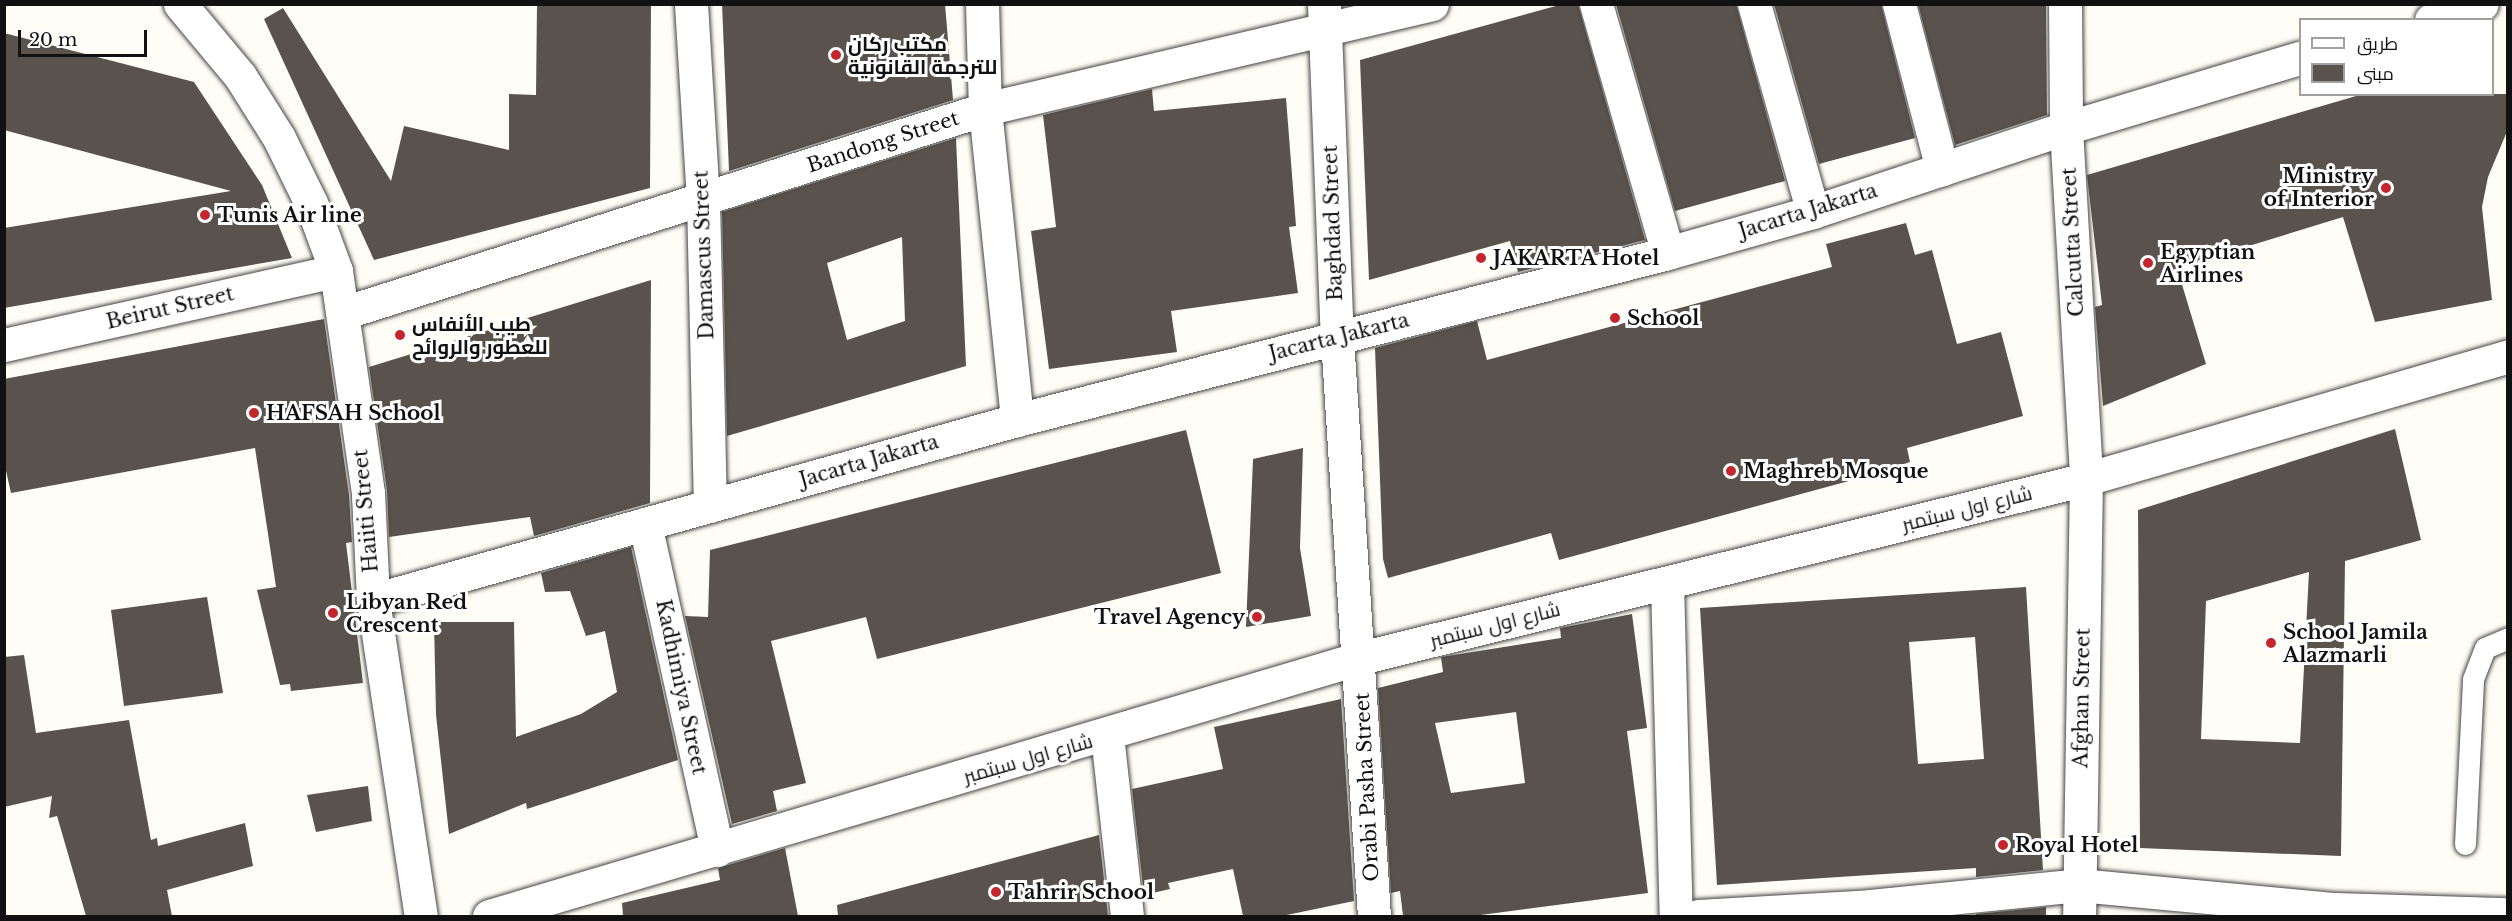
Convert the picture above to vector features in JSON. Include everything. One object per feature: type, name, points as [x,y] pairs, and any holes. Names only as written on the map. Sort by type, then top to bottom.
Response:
[{"type":"street","name":"Haiiti Street","points":[[180,4],[240,76],[279,138],[311,203],[336,271],[368,493],[373,600],[421,916]]},
{"type":"street","name":"Damascus Street","points":[[691,4],[704,200],[710,506]]},
{"type":"street","points":[[982,4],[985,109],[1017,420]]},
{"type":"street","name":"Bandong Street","points":[[343,313],[985,109],[1325,18],[1432,4]]},
{"type":"street","points":[[1596,4],[1668,253]]},
{"type":"street","points":[[1754,4],[1814,212]]},
{"type":"street","points":[[1899,4],[1942,169]]},
{"type":"street","name":"Calcutta Street","points":[[2065,4],[2066,128],[2086,479]]},
{"type":"street","points":[[2437,18],[2482,4]]},
{"type":"street","name":"Baghdad Street","points":[[1325,18],[1337,338],[1360,658]]},
{"type":"street","name":"Jacarta Jakarta","points":[[373,600],[1017,420],[1668,253],[1814,212],[2066,128],[2299,59]]},
{"type":"street","name":"Beirut Street","points":[[4,345],[336,271]]},
{"type":"street","name":"شارع اول سبتمبر","points":[[489,916],[1107,735],[1360,658],[2086,479],[2508,356]]},
{"type":"street","name":"Afghan Street","points":[[2079,901],[2086,479]]},
{"type":"street","name":"Kadhimiya Street","points":[[645,524],[717,850]]},
{"type":"street","points":[[1667,583],[1676,916]]},
{"type":"street","name":"Orabi Pasha Street","points":[[1360,658],[1374,916]]},
{"type":"street","points":[[1107,735],[1127,916]]},
{"type":"street","points":[[1698,916],[2079,901],[2335,913],[2508,914]]},
{"type":"lane","points":[[2464,844],[2473,679],[2485,648],[2508,638]]},
{"type":"building","points":[[537,4],[651,4],[650,188],[374,260],[264,19],[283,8],[391,181],[404,126],[509,150],[509,94],[536,95]]},
{"type":"building","name":"مكتب ركان للترجمة القانونية","points":[[722,4],[945,4],[953,100],[729,171]]},
{"type":"building","points":[[1563,4],[1578,4],[1645,240],[1518,272],[1510,241],[1369,280],[1360,60]]},
{"type":"building","points":[[1616,4],[1736,4],[1785,181],[1675,211]]},
{"type":"building","points":[[1774,4],[1881,4],[1915,138],[1819,164]]},
{"type":"building","points":[[1918,4],[2046,4],[2047,115],[1955,145]]},
{"type":"building","points":[[4,33],[194,82],[262,185],[292,258],[4,308],[4,228],[231,191],[4,130]]},
{"type":"building","points":[[1152,89],[1154,111],[1286,98],[1296,226],[1289,227],[1298,293],[1171,311],[1177,352],[1049,369],[1031,231],[1056,227],[1043,115]]},
{"type":"building","points":[[2494,94],[2508,94],[2508,129],[2488,177],[2482,207],[2492,300],[2375,322],[2343,217],[2177,268],[2206,364],[2103,406],[2095,307],[2102,305],[2087,175],[2356,96],[2494,96]]},
{"type":"building","points":[[956,138],[966,366],[727,436],[722,212]],"holes":[[[902,237],[905,321],[847,340],[827,263]]]},
{"type":"building","points":[[1906,223],[1915,255],[1932,250],[1957,344],[2001,332],[2023,416],[1907,448],[1910,462],[1871,475],[1559,560],[1551,533],[1388,578],[1383,559],[1375,348],[1477,321],[1487,360],[1832,267],[1826,244]]},
{"type":"building","points":[[651,280],[650,503],[534,536],[530,517],[389,537],[387,490],[369,367]]},
{"type":"building","points":[[324,319],[349,495],[352,542],[346,543],[363,683],[291,691],[290,684],[280,685],[257,590],[276,587],[255,448],[11,493],[4,462],[4,379]]},
{"type":"building","points":[[2395,429],[2421,540],[2345,561],[2341,856],[2140,848],[2138,510]],"holes":[[[2309,572],[2300,743],[2201,739],[2206,601]]]},
{"type":"building","points":[[1186,430],[1221,573],[877,659],[866,617],[771,641],[806,783],[773,791],[777,811],[732,824],[685,616],[708,617],[710,550]]},
{"type":"building","points":[[1303,448],[1300,548],[1311,616],[1246,627],[1253,459]]},
{"type":"building","points":[[631,547],[678,760],[527,809],[526,803],[449,834],[436,715],[434,622],[514,622],[516,737],[581,714],[617,692],[605,631],[586,636],[570,591],[545,592],[541,573]]},
{"type":"building","points":[[2026,587],[2043,870],[1976,877],[1976,868],[1717,885],[1700,608]],"holes":[[[1975,637],[1984,759],[1918,764],[1909,642]]]},
{"type":"building","points":[[207,597],[223,693],[124,706],[111,610]]},
{"type":"building","points":[[1632,614],[1647,728],[1627,731],[1648,893],[1473,916],[1403,916],[1400,891],[1391,893],[1378,688],[1443,672],[1441,657],[1561,638],[1560,628]],"holes":[[[1516,712],[1525,783],[1451,793],[1435,723]]]},
{"type":"building","points":[[24,655],[36,733],[129,720],[151,840],[157,838],[158,846],[245,823],[253,866],[167,890],[172,916],[86,916],[57,816],[49,818],[52,796],[4,807],[4,657]]},
{"type":"building","points":[[1341,699],[1354,901],[1282,916],[1243,916],[1233,869],[1168,883],[1170,889],[1144,895],[1132,789],[1223,769],[1214,727]]},
{"type":"building","points":[[368,786],[372,821],[316,832],[307,795]]},
{"type":"building","name":"Tahrir School","points":[[1099,835],[1108,916],[838,916],[837,905]]},
{"type":"building","points":[[785,848],[798,916],[623,916],[622,903],[720,880],[718,868]]},
{"type":"building","points":[[2046,907],[2046,916],[1976,916],[1976,914]]},
{"type":"place","name":"مكتب ركان للترجمة القانونية","points":[[836,55]]},
{"type":"place","name":"Ministry of Interior","points":[[2386,188]]},
{"type":"place","name":"Tunis Air line","points":[[205,215]]},
{"type":"place","name":"JAKARTA Hotel","points":[[1481,258]]},
{"type":"place","name":"Egyptian Airlines","points":[[2148,263]]},
{"type":"place","name":"School","points":[[1615,318]]},
{"type":"place","name":"طيب الأنفاس للعطور والروائح","points":[[400,335]]},
{"type":"place","name":"HAFSAH School","points":[[254,413]]},
{"type":"place","name":"Maghreb Mosque","points":[[1731,471]]},
{"type":"place","name":"Libyan Red Crescent","points":[[333,613]]},
{"type":"place","name":"Travel Agency","points":[[1257,617]]},
{"type":"place","name":"School Jamila Alazmarli","points":[[2271,643]]},
{"type":"place","name":"Royal Hotel","points":[[2003,845]]},
{"type":"place","name":"Tahrir School","points":[[996,892]]}]
